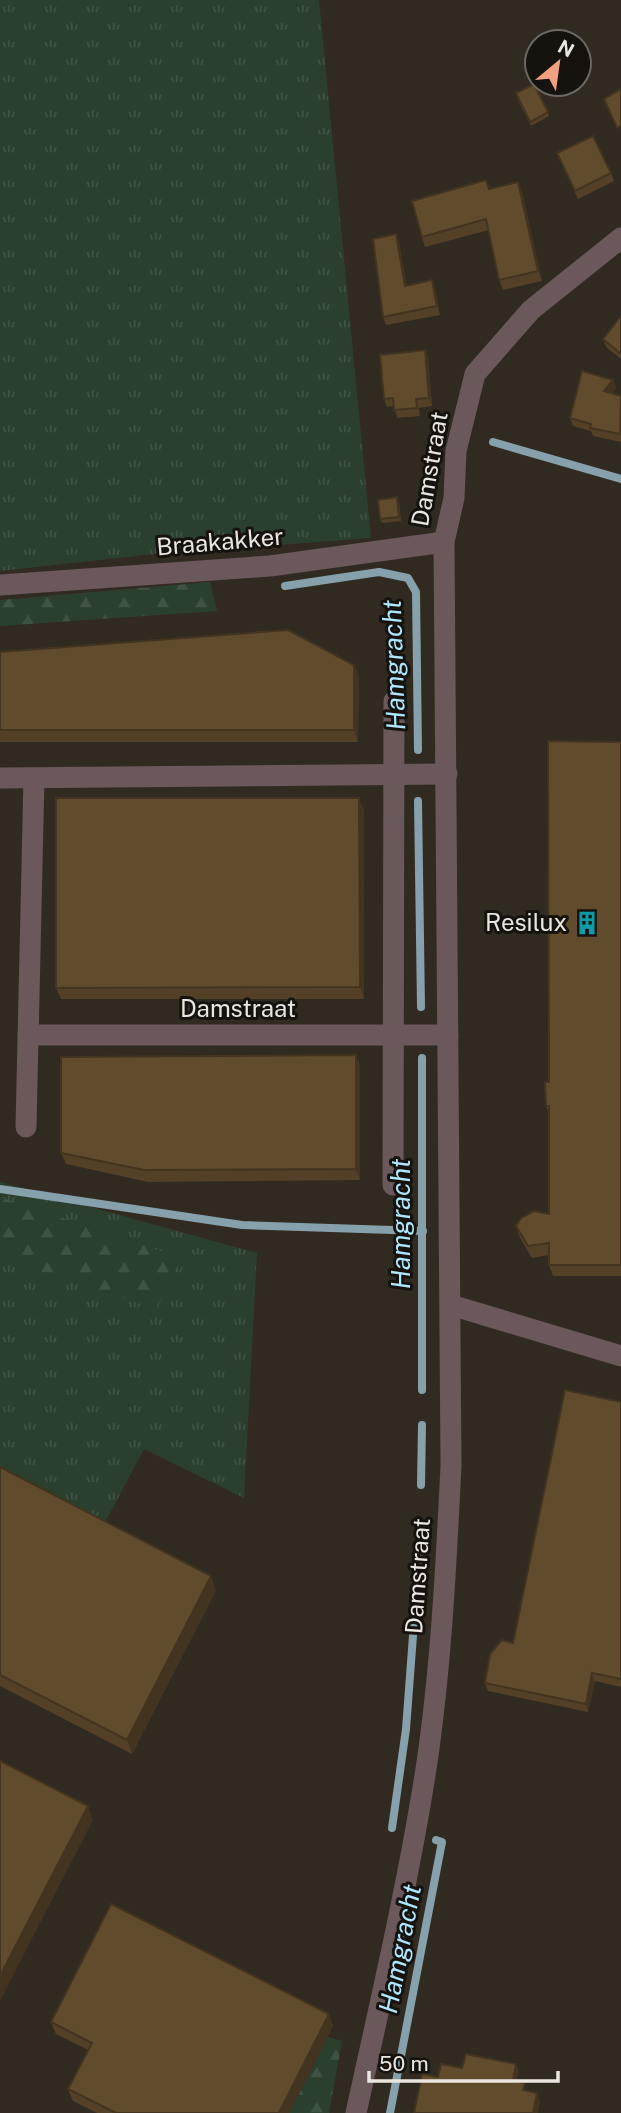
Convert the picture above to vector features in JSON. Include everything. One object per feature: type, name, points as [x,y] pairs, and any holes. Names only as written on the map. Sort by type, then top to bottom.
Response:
[{"type":"street","name":"Damstraat","points":[[356,2113],[397,1925],[426,1768],[444,1601],[452,1466],[444,542],[454,498],[456,451],[475,374],[531,310],[621,238]]},
{"type":"street","name":"Braakakker","points":[[0,585],[270,566],[444,542]]},
{"type":"street","points":[[393,1185],[396,1035],[394,701]]},
{"type":"street","points":[[0,778],[447,774]]},
{"type":"street","points":[[26,1126],[34,778]]},
{"type":"street","name":"Damstraat","points":[[28,1035],[448,1035]]},
{"type":"street","points":[[451,1305],[621,1356]]},
{"type":"green space","points":[[0,0],[319,0],[371,538],[154,554],[0,571]]},
{"type":"green space","points":[[210,582],[217,611],[0,626],[0,600]]},
{"type":"green space","points":[[0,1182],[257,1253],[244,1498],[144,1449],[102,1528],[0,1476]]},
{"type":"green space","points":[[0,1197],[181,1258],[157,1309],[0,1258]]},
{"type":"green space","points":[[328,2037],[342,2041],[329,2113],[289,2113]]},
{"type":"building","points":[[621,89],[621,126],[617,128],[604,99]]},
{"type":"building","points":[[523,90],[523,98],[541,98],[548,112],[530,122],[516,93]]},
{"type":"building","points":[[593,136],[611,173],[575,191],[557,153]]},
{"type":"building","points":[[486,180],[489,189],[518,182],[538,271],[499,280],[486,219],[422,237],[412,201]]},
{"type":"building","points":[[396,234],[405,286],[432,280],[437,306],[383,317],[373,239]]},
{"type":"building","points":[[621,316],[621,354],[603,339]]},
{"type":"building","points":[[425,350],[429,398],[416,399],[417,408],[394,410],[393,398],[384,399],[380,355]]},
{"type":"building","points":[[582,371],[613,380],[604,391],[621,396],[620,434],[590,428],[591,424],[570,418]]},
{"type":"building","points":[[397,497],[399,517],[380,519],[378,500]]},
{"type":"building","points":[[288,630],[354,665],[354,730],[0,730],[0,652]]},
{"type":"building","name":"Resilux","points":[[548,741],[621,742],[621,1265],[549,1265],[549,1243],[528,1246],[516,1226],[521,1218],[534,1211],[549,1214],[549,1106],[546,1106],[545,1082],[549,1082]]},
{"type":"building","points":[[56,798],[359,798],[360,987],[56,988]]},
{"type":"building","points":[[356,1055],[356,1169],[144,1170],[61,1153],[61,1057]]},
{"type":"building","points":[[565,1390],[621,1402],[621,1679],[592,1673],[586,1704],[485,1683],[490,1654],[502,1640],[513,1643]]},
{"type":"building","points":[[0,1467],[211,1576],[127,1740],[0,1675]]},
{"type":"building","points":[[0,1761],[88,1806],[0,1976]]},
{"type":"building","points":[[111,1904],[329,2014],[279,2113],[116,2113],[68,2089],[92,2043],[51,2022]]},
{"type":"building","points":[[466,2054],[516,2064],[513,2081],[525,2083],[523,2090],[537,2093],[533,2113],[414,2113],[422,2074],[438,2077],[441,2064],[462,2068]]},
{"type":"waterway","name":"Hamgracht","points":[[493,442],[621,479]]},
{"type":"waterway","name":"Hamgracht","points":[[285,586],[379,572],[408,578],[416,592],[418,750]]},
{"type":"waterway","name":"Hamgracht","points":[[418,801],[421,1007]]},
{"type":"waterway","name":"Hamgracht","points":[[422,1058],[422,1390]]},
{"type":"waterway","points":[[0,1189],[242,1225],[423,1231]]},
{"type":"waterway","name":"Hamgracht","points":[[421,1485],[422,1425]]},
{"type":"waterway","name":"Hamgracht","points":[[392,1828],[406,1729],[421,1529]]},
{"type":"waterway","name":"Hamgracht","points":[[390,2113],[442,1842],[436,1840]]},
{"type":"place","name":"Resilux","points":[[587,923]]}]
